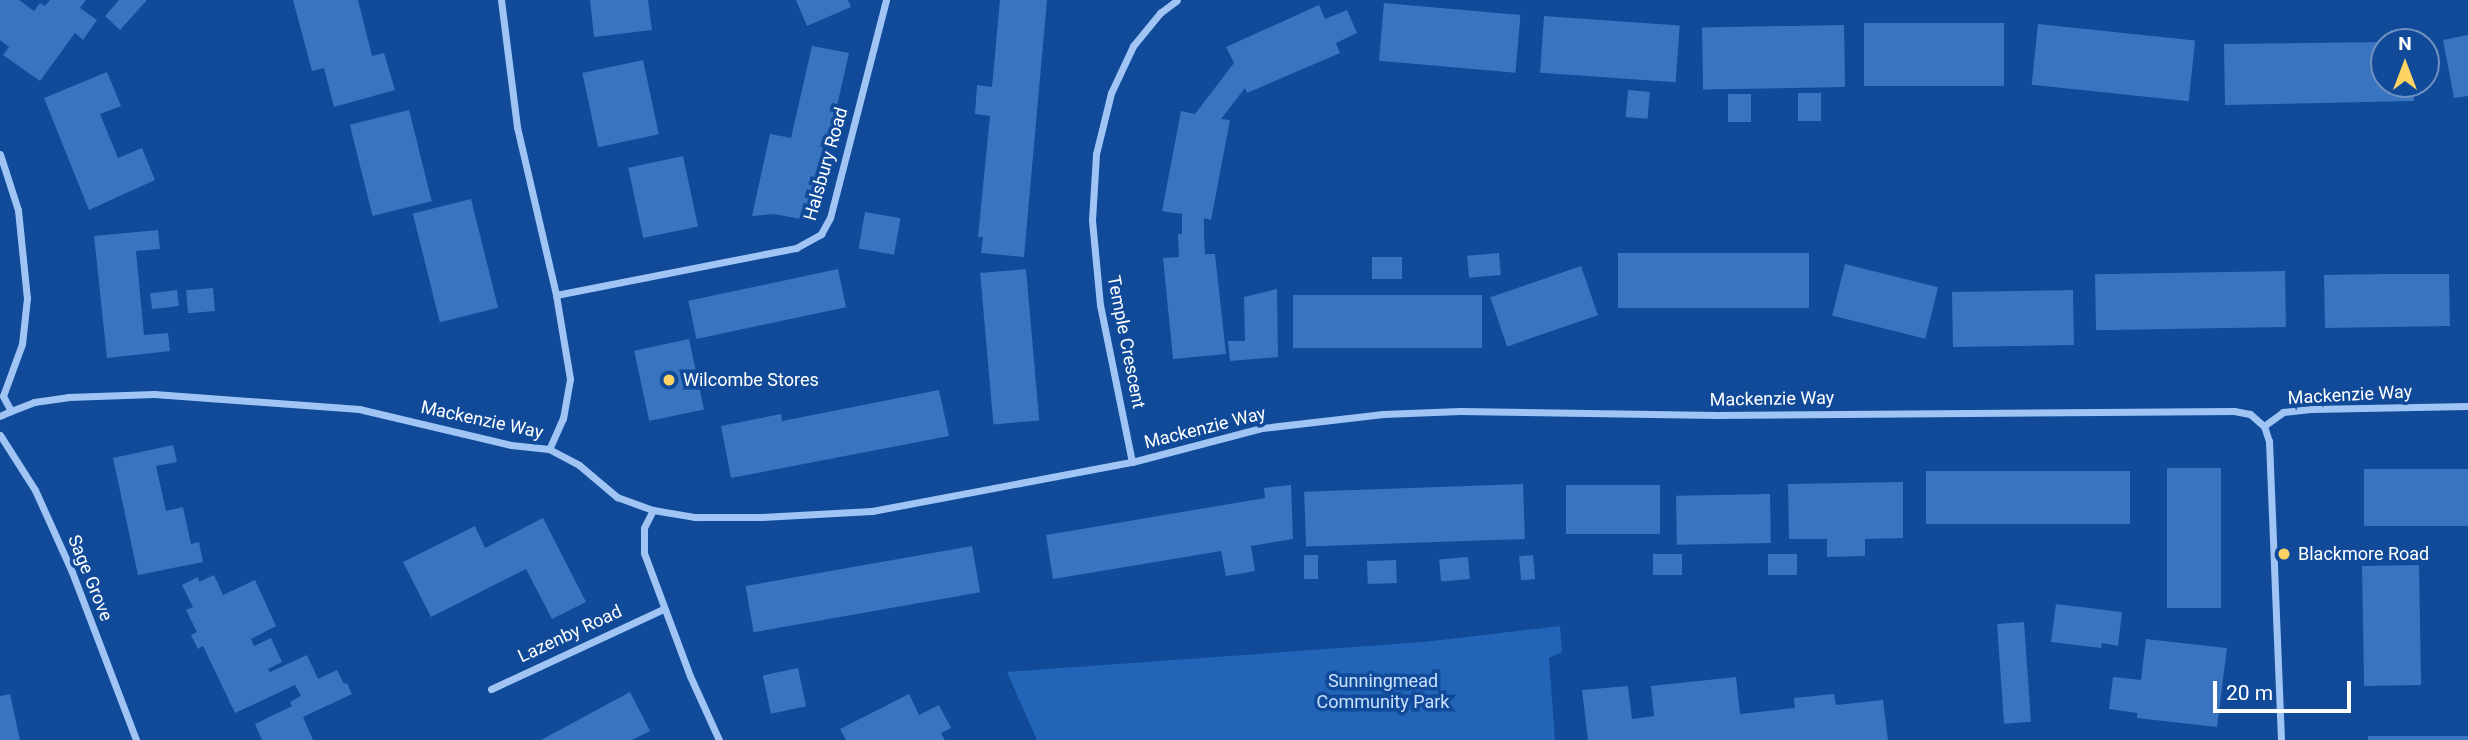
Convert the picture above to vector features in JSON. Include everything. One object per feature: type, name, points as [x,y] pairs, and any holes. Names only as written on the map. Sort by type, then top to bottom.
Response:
[{"type":"street","points":[[501,0],[517,127],[556,295],[570,379],[563,418],[549,449]]},
{"type":"street","name":"Halsbury Road","points":[[556,295],[796,248],[821,234],[830,218],[886,0]]},
{"type":"street","name":"Temple Crescent","points":[[1132,462],[1100,305],[1092,220],[1096,154],[1111,93],[1133,46],[1160,13],[1177,0]]},
{"type":"street","points":[[0,154],[18,210],[27,298],[22,344],[3,396],[11,411]]},
{"type":"street","name":"Mackenzie Way","points":[[0,416],[34,402],[68,397],[154,394],[359,409],[511,444],[549,449],[579,465],[617,497],[653,510],[695,517],[872,511],[1132,462],[1262,428],[1383,414],[1460,411],[1716,415],[2234,411],[2250,414],[2264,426],[2283,412],[2311,409],[2468,406]]},
{"type":"street","points":[[2264,426],[2269,442],[2281,740]]},
{"type":"street","name":"Sage Grove","points":[[0,435],[35,490],[72,572],[136,740]]},
{"type":"street","points":[[653,510],[645,528],[644,553],[663,609],[719,740]]},
{"type":"street","name":"Lazenby Road","points":[[491,689],[663,609]]},
{"type":"green space","name":"Sunningmead Community Park","points":[[1560,626],[1562,652],[1549,658],[1555,740],[1037,740],[1007,672],[1423,642]]},
{"type":"building","points":[[0,0],[19,0],[34,11],[40,3],[45,6],[50,0],[86,0],[80,8],[97,20],[83,40],[75,33],[40,81],[3,55],[9,47],[0,40]]},
{"type":"building","points":[[119,0],[147,0],[120,30],[105,16]]},
{"type":"building","points":[[293,0],[358,0],[372,56],[384,53],[395,90],[334,107],[324,68],[312,71]]},
{"type":"building","points":[[590,0],[648,0],[652,30],[594,37]]},
{"type":"building","points":[[796,0],[848,0],[851,7],[807,26]]},
{"type":"building","points":[[1000,0],[1047,0],[1024,257],[981,253],[983,237],[978,237],[990,116],[975,114],[977,85],[992,87]]},
{"type":"building","points":[[1384,3],[1520,15],[1515,73],[1379,61]]},
{"type":"building","points":[[1319,5],[1325,19],[1347,10],[1357,33],[1336,43],[1340,53],[1247,93],[1245,88],[1221,119],[1230,120],[1211,220],[1204,218],[1204,234],[1205,254],[1215,254],[1226,354],[1173,359],[1163,258],[1179,257],[1178,234],[1182,234],[1182,214],[1162,211],[1181,111],[1195,114],[1234,63],[1226,47]]},
{"type":"building","points":[[1544,16],[1680,25],[1676,82],[1540,73]]},
{"type":"building","points":[[1864,23],[2004,23],[2004,86],[1864,86]]},
{"type":"building","points":[[2038,24],[2195,41],[2189,101],[2032,85]]},
{"type":"building","points":[[1844,25],[1845,87],[1703,89],[1702,27]]},
{"type":"building","points":[[2468,35],[2468,96],[2454,98],[2443,40]]},
{"type":"building","points":[[2370,42],[2370,98],[2414,98],[2414,101],[2225,105],[2224,44]]},
{"type":"building","points":[[812,46],[849,53],[811,221],[774,214],[752,216],[770,134],[791,138]]},
{"type":"building","points":[[643,60],[659,134],[598,147],[582,73]]},
{"type":"building","points":[[107,72],[121,106],[100,114],[118,158],[142,148],[155,180],[89,210],[44,98]]},
{"type":"building","points":[[1628,90],[1650,92],[1648,119],[1626,117]]},
{"type":"building","points":[[1798,93],[1821,93],[1821,121],[1798,121]]},
{"type":"building","points":[[1728,94],[1751,94],[1751,122],[1728,122]]},
{"type":"building","points":[[409,110],[432,201],[373,216],[350,125]]},
{"type":"building","points":[[683,156],[698,226],[643,238],[628,168]]},
{"type":"building","points":[[471,199],[498,308],[440,322],[413,214]]},
{"type":"building","points":[[865,212],[900,218],[894,255],[859,248]]},
{"type":"building","points":[[158,230],[160,249],[136,251],[144,335],[168,333],[170,351],[107,358],[94,236]]},
{"type":"building","points":[[1499,253],[1501,275],[1469,278],[1467,256]]},
{"type":"building","points":[[1618,253],[1809,253],[1809,308],[1618,308]]},
{"type":"building","points":[[1372,257],[1402,257],[1402,279],[1372,279]]},
{"type":"building","points":[[1845,264],[1938,287],[1925,339],[1832,315]]},
{"type":"building","points":[[1581,266],[1598,315],[1507,346],[1490,297]]},
{"type":"building","points":[[838,269],[846,307],[696,339],[688,301]]},
{"type":"building","points":[[1026,269],[1039,420],[993,424],[980,273]]},
{"type":"building","points":[[2285,271],[2286,327],[2096,330],[2095,274]]},
{"type":"building","points":[[2449,274],[2450,326],[2325,328],[2324,275]]},
{"type":"building","points":[[213,288],[215,311],[188,313],[186,290]]},
{"type":"building","points":[[1277,289],[1278,357],[1230,361],[1228,341],[1245,341],[1244,297]]},
{"type":"building","points":[[177,290],[179,306],[152,309],[150,293]]},
{"type":"building","points":[[2073,290],[2074,345],[1953,347],[1952,292]]},
{"type":"building","points":[[1293,295],[1482,295],[1482,348],[1293,348]]},
{"type":"building","name":"Wilcombe Stores","points":[[689,339],[704,409],[649,421],[634,351]]},
{"type":"building","points":[[939,390],[949,436],[731,478],[721,426],[781,414],[782,421]]},
{"type":"building","points":[[173,445],[177,462],[156,466],[166,511],[183,507],[191,544],[199,542],[203,562],[138,575],[113,458]]},
{"type":"building","points":[[2167,468],[2221,468],[2221,608],[2167,608]]},
{"type":"building","points":[[2364,469],[2468,469],[2468,526],[2364,526]]},
{"type":"building","points":[[1926,471],[2130,471],[2130,524],[1926,524]]},
{"type":"building","points":[[1903,482],[1903,538],[1865,539],[1865,556],[1827,557],[1827,539],[1789,539],[1788,484]]},
{"type":"building","points":[[1523,484],[1525,539],[1306,547],[1304,492]]},
{"type":"building","points":[[1291,485],[1293,539],[1251,546],[1255,571],[1226,576],[1221,551],[1053,579],[1046,535],[1265,498],[1264,488]]},
{"type":"building","points":[[1566,485],[1660,485],[1660,534],[1566,534]]},
{"type":"building","points":[[1770,494],[1771,543],[1677,545],[1676,496]]},
{"type":"building","points":[[543,518],[586,602],[552,619],[526,569],[431,617],[403,562],[475,526],[485,548]]},
{"type":"building","points":[[972,546],[980,592],[754,632],[745,586]]},
{"type":"building","points":[[1653,554],[1682,554],[1682,575],[1653,575]]},
{"type":"building","points":[[1768,554],[1797,554],[1797,575],[1768,575]]},
{"type":"building","points":[[1304,555],[1318,555],[1318,579],[1304,579]]},
{"type":"building","points":[[1533,555],[1535,579],[1521,580],[1519,556]]},
{"type":"building","points":[[1468,557],[1470,579],[1441,581],[1439,560]]},
{"type":"building","points":[[1396,560],[1397,583],[1368,584],[1367,561]]},
{"type":"building","points":[[2419,565],[2421,685],[2364,686],[2362,566]]},
{"type":"building","points":[[214,575],[223,595],[255,580],[276,626],[251,639],[254,646],[271,638],[282,662],[268,669],[270,672],[307,655],[318,679],[337,670],[344,684],[347,683],[352,694],[303,717],[313,740],[262,740],[255,724],[292,706],[290,702],[301,696],[295,685],[235,713],[203,646],[198,649],[191,635],[197,632],[186,610],[193,607],[182,585],[198,577],[199,582]]},
{"type":"building","points":[[2056,604],[2122,612],[2118,646],[2102,643],[2101,648],[2051,642]]},
{"type":"building","points":[[2024,622],[2031,722],[2004,724],[1997,624]]},
{"type":"building","points":[[2146,639],[2227,648],[2217,727],[2137,718],[2137,713],[2109,709],[2113,677],[2141,680]]},
{"type":"building","points":[[798,668],[806,706],[771,714],[763,675]]},
{"type":"building","points":[[1736,677],[1740,714],[1795,708],[1794,698],[1834,694],[1836,705],[1883,700],[1888,740],[1588,740],[1582,690],[1628,686],[1632,719],[1654,716],[1651,686]]},
{"type":"building","points":[[630,692],[650,731],[632,740],[541,740]]},
{"type":"building","points":[[10,694],[20,740],[0,740],[0,696]]},
{"type":"building","points":[[909,694],[919,715],[939,705],[951,728],[941,733],[945,740],[846,740],[840,729]]},
{"type":"building","points":[[2368,736],[2468,736],[2468,740],[2368,740]]},
{"type":"place","name":"Wilcombe Stores","points":[[669,380]]},
{"type":"place","name":"Blackmore Road","points":[[2284,554]]}]
